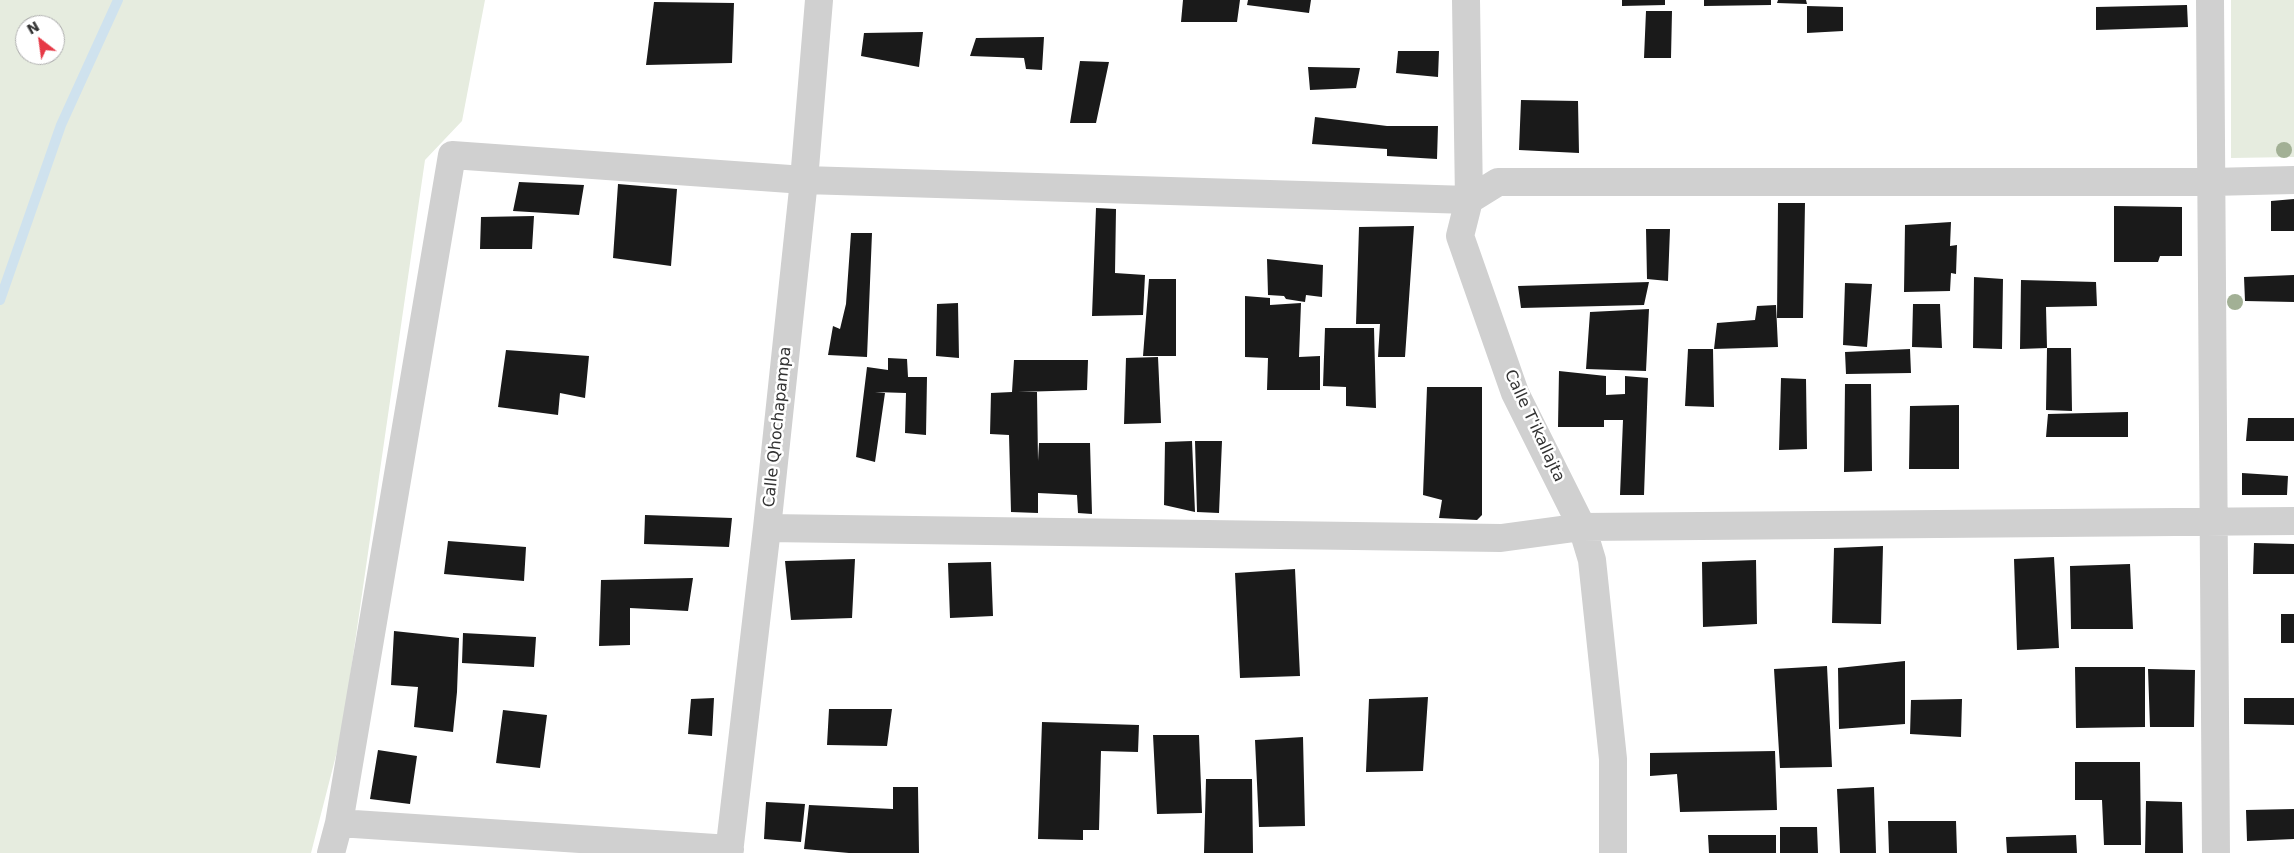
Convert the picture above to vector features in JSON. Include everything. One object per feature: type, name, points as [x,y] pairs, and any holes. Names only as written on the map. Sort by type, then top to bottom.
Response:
[{"type":"street","name":"Calle Qhochapampa","points":[[729,851],[767,528],[804,180],[818,0]]},
{"type":"street","name":"Calle T'ikallajta","points":[[1466,0],[1469,200],[1460,236],[1515,393],[1582,526],[1592,560],[1613,759],[1612,853]]},
{"type":"street","points":[[2210,0],[2216,853]]},
{"type":"street","points":[[331,853],[339,823],[452,154],[804,180],[1469,200],[1498,182],[2211,182],[2294,180]]},
{"type":"street","points":[[767,528],[1501,538],[1582,526],[2294,521]]},
{"type":"street","points":[[339,823],[729,851]]},
{"type":"shaded area","points":[[0,0],[485,0],[462,121],[425,160],[342,732],[311,853],[0,853]]},
{"type":"shaded area","points":[[2231,0],[2294,0],[2294,157],[2231,158]]},
{"type":"building","points":[[1183,0],[1240,0],[1237,22],[1181,22]]},
{"type":"building","points":[[1248,0],[1311,0],[1309,13],[1247,5]]},
{"type":"building","points":[[1622,0],[1665,0],[1665,5],[1622,6]]},
{"type":"building","points":[[1704,0],[1771,0],[1771,5],[1704,6]]},
{"type":"building","points":[[1778,0],[1806,0],[1807,4],[1777,3]]},
{"type":"building","points":[[654,2],[734,3],[732,63],[646,65]]},
{"type":"building","points":[[2187,5],[2188,27],[2096,30],[2096,7]]},
{"type":"building","points":[[1807,6],[1843,7],[1843,31],[1807,33]]},
{"type":"building","points":[[1646,11],[1672,11],[1671,58],[1644,58]]},
{"type":"building","points":[[923,32],[919,67],[861,56],[864,33]]},
{"type":"building","points":[[1044,37],[1042,70],[1026,69],[1024,58],[970,56],[976,38]]},
{"type":"building","points":[[1398,51],[1439,51],[1438,77],[1396,73]]},
{"type":"building","points":[[1080,61],[1109,62],[1096,123],[1070,123]]},
{"type":"building","points":[[1308,67],[1360,68],[1356,88],[1310,90]]},
{"type":"building","points":[[1521,100],[1578,101],[1579,153],[1519,150]]},
{"type":"building","points":[[1315,117],[1387,126],[1438,126],[1437,159],[1387,156],[1387,149],[1312,144]]},
{"type":"building","points":[[519,182],[584,185],[579,215],[513,211]]},
{"type":"building","points":[[618,184],[677,189],[671,266],[613,258]]},
{"type":"building","points":[[2294,199],[2294,231],[2271,231],[2271,201]]},
{"type":"building","points":[[1778,203],[1805,203],[1803,318],[1777,318]]},
{"type":"building","points":[[2114,206],[2182,207],[2182,256],[2160,256],[2158,262],[2114,262]]},
{"type":"building","points":[[1096,208],[1116,209],[1115,273],[1145,275],[1143,315],[1092,316]]},
{"type":"building","points":[[534,216],[532,249],[480,249],[481,217]]},
{"type":"building","points":[[1951,222],[1950,246],[1957,245],[1956,274],[1951,273],[1950,291],[1904,292],[1905,225]]},
{"type":"building","points":[[1414,226],[1405,357],[1378,357],[1380,324],[1356,324],[1359,227]]},
{"type":"building","points":[[1646,229],[1670,229],[1668,281],[1647,279]]},
{"type":"building","points":[[851,233],[872,233],[867,357],[828,355],[833,326],[840,329],[846,304]]},
{"type":"building","points":[[1267,259],[1323,265],[1322,297],[1306,295],[1305,302],[1286,299],[1284,296],[1268,295]]},
{"type":"building","points":[[2294,275],[2294,302],[2245,301],[2244,277]]},
{"type":"building","points":[[1974,277],[2003,279],[2002,349],[1973,348]]},
{"type":"building","points":[[1149,279],[1176,279],[1176,356],[1143,356]]},
{"type":"building","points":[[2021,280],[2096,282],[2097,306],[2046,307],[2047,348],[2020,349]]},
{"type":"building","points":[[1649,282],[1644,305],[1521,308],[1518,286]]},
{"type":"building","points":[[1845,283],[1872,284],[1867,347],[1843,345]]},
{"type":"building","points":[[1245,296],[1270,298],[1270,305],[1301,303],[1299,357],[1320,356],[1320,390],[1267,390],[1268,358],[1245,357]]},
{"type":"building","points":[[958,303],[959,358],[936,356],[937,304]]},
{"type":"building","points":[[1913,304],[1940,304],[1942,348],[1912,347]]},
{"type":"building","points":[[1776,305],[1778,347],[1714,349],[1717,323],[1755,320],[1757,306]]},
{"type":"building","points":[[1649,309],[1646,371],[1586,369],[1590,312]]},
{"type":"building","points":[[1325,328],[1374,328],[1376,408],[1346,406],[1346,387],[1323,386]]},
{"type":"building","points":[[2047,348],[2071,348],[2072,411],[2046,410]]},
{"type":"building","points":[[1688,349],[1713,349],[1714,407],[1685,406]]},
{"type":"building","points":[[1910,349],[1911,373],[1846,374],[1845,352]]},
{"type":"building","points":[[506,350],[589,356],[585,398],[560,393],[558,415],[498,407]]},
{"type":"building","points":[[1158,357],[1161,423],[1124,424],[1126,358]]},
{"type":"building","points":[[888,358],[907,359],[908,377],[927,377],[926,435],[905,433],[906,393],[875,392],[885,393],[875,462],[856,457],[867,367],[888,370]]},
{"type":"building","points":[[1014,360],[1088,360],[1087,390],[1018,392],[1037,392],[1038,461],[1039,443],[1090,443],[1092,514],[1078,513],[1077,495],[1038,493],[1038,513],[1011,512],[1009,435],[990,434],[991,393],[1012,392]]},
{"type":"building","points":[[1559,371],[1606,376],[1606,395],[1625,394],[1625,376],[1648,378],[1644,495],[1620,495],[1623,420],[1604,420],[1604,427],[1558,427]]},
{"type":"building","points":[[1781,378],[1806,379],[1807,449],[1779,450]]},
{"type":"building","points":[[1845,384],[1871,384],[1872,471],[1844,472]]},
{"type":"building","points":[[1427,387],[1482,387],[1482,515],[1477,520],[1439,518],[1442,500],[1423,495]]},
{"type":"building","points":[[1959,405],[1959,469],[1909,469],[1910,406]]},
{"type":"building","points":[[2128,412],[2128,437],[2046,437],[2048,414]]},
{"type":"building","points":[[2248,418],[2294,418],[2294,441],[2246,441]]},
{"type":"building","points":[[1192,441],[1195,512],[1164,505],[1165,442]]},
{"type":"building","points":[[1195,441],[1222,441],[1219,513],[1197,512]]},
{"type":"building","points":[[2242,473],[2288,476],[2287,495],[2242,495]]},
{"type":"building","points":[[645,515],[732,518],[729,547],[644,544]]},
{"type":"building","points":[[448,541],[526,547],[524,581],[444,574]]},
{"type":"building","points":[[2254,543],[2294,544],[2294,574],[2253,574]]},
{"type":"building","points":[[1883,546],[1881,624],[1832,623],[1834,548]]},
{"type":"building","points":[[2054,557],[2059,648],[2017,650],[2014,559]]},
{"type":"building","points":[[855,559],[852,618],[791,620],[785,561]]},
{"type":"building","points":[[1756,560],[1757,624],[1703,627],[1702,562]]},
{"type":"building","points":[[991,562],[993,616],[950,618],[948,563]]},
{"type":"building","points":[[2130,564],[2133,629],[2071,629],[2070,566]]},
{"type":"building","points":[[1295,569],[1300,676],[1240,678],[1235,573]]},
{"type":"building","points":[[693,578],[688,611],[630,608],[630,645],[599,646],[601,580]]},
{"type":"building","points":[[2281,614],[2294,614],[2294,643],[2281,643]]},
{"type":"building","points":[[394,631],[459,638],[453,732],[414,727],[418,687],[391,685]]},
{"type":"building","points":[[463,633],[536,637],[534,667],[462,663]]},
{"type":"building","points":[[1905,661],[1905,724],[1839,729],[1838,668]]},
{"type":"building","points":[[1827,666],[1832,767],[1780,768],[1774,669]]},
{"type":"building","points":[[2075,667],[2145,667],[2145,727],[2076,728]]},
{"type":"building","points":[[2148,669],[2195,670],[2194,727],[2150,727]]},
{"type":"building","points":[[1428,697],[1423,771],[1366,772],[1369,699]]},
{"type":"building","points":[[714,698],[712,736],[688,734],[691,699]]},
{"type":"building","points":[[2244,698],[2294,698],[2294,725],[2244,724]]},
{"type":"building","points":[[1962,699],[1961,737],[1910,734],[1911,700]]},
{"type":"building","points":[[829,709],[892,709],[887,746],[827,745]]},
{"type":"building","points":[[503,710],[547,715],[540,768],[496,763]]},
{"type":"building","points":[[1042,722],[1139,725],[1138,752],[1101,751],[1099,830],[1083,830],[1083,840],[1038,839]]},
{"type":"building","points":[[1153,735],[1199,735],[1202,813],[1157,814]]},
{"type":"building","points":[[1303,737],[1305,826],[1259,827],[1255,740]]},
{"type":"building","points":[[378,750],[417,756],[410,804],[370,799]]},
{"type":"building","points":[[1775,751],[1777,810],[1680,812],[1677,774],[1650,776],[1650,753]]},
{"type":"building","points":[[2075,762],[2140,762],[2141,845],[2104,845],[2102,800],[2075,800]]},
{"type":"building","points":[[1206,779],[1252,779],[1253,853],[1204,853]]},
{"type":"building","points":[[893,787],[918,787],[919,853],[849,853],[804,849],[809,805],[893,809]]},
{"type":"building","points":[[1874,787],[1876,853],[1840,853],[1837,789]]},
{"type":"building","points":[[2146,801],[2182,802],[2183,853],[2145,853]]},
{"type":"building","points":[[766,802],[805,804],[801,842],[764,839]]},
{"type":"building","points":[[2294,809],[2294,839],[2247,841],[2246,810]]},
{"type":"building","points":[[1888,821],[1956,821],[1957,853],[1889,853]]},
{"type":"building","points":[[1780,827],[1817,827],[1818,853],[1780,853]]},
{"type":"building","points":[[1708,835],[1776,835],[1776,853],[1709,853]]},
{"type":"building","points":[[2076,835],[2077,853],[2007,853],[2006,837]]},
{"type":"waterway","points":[[0,300],[61,125],[118,0]]}]
